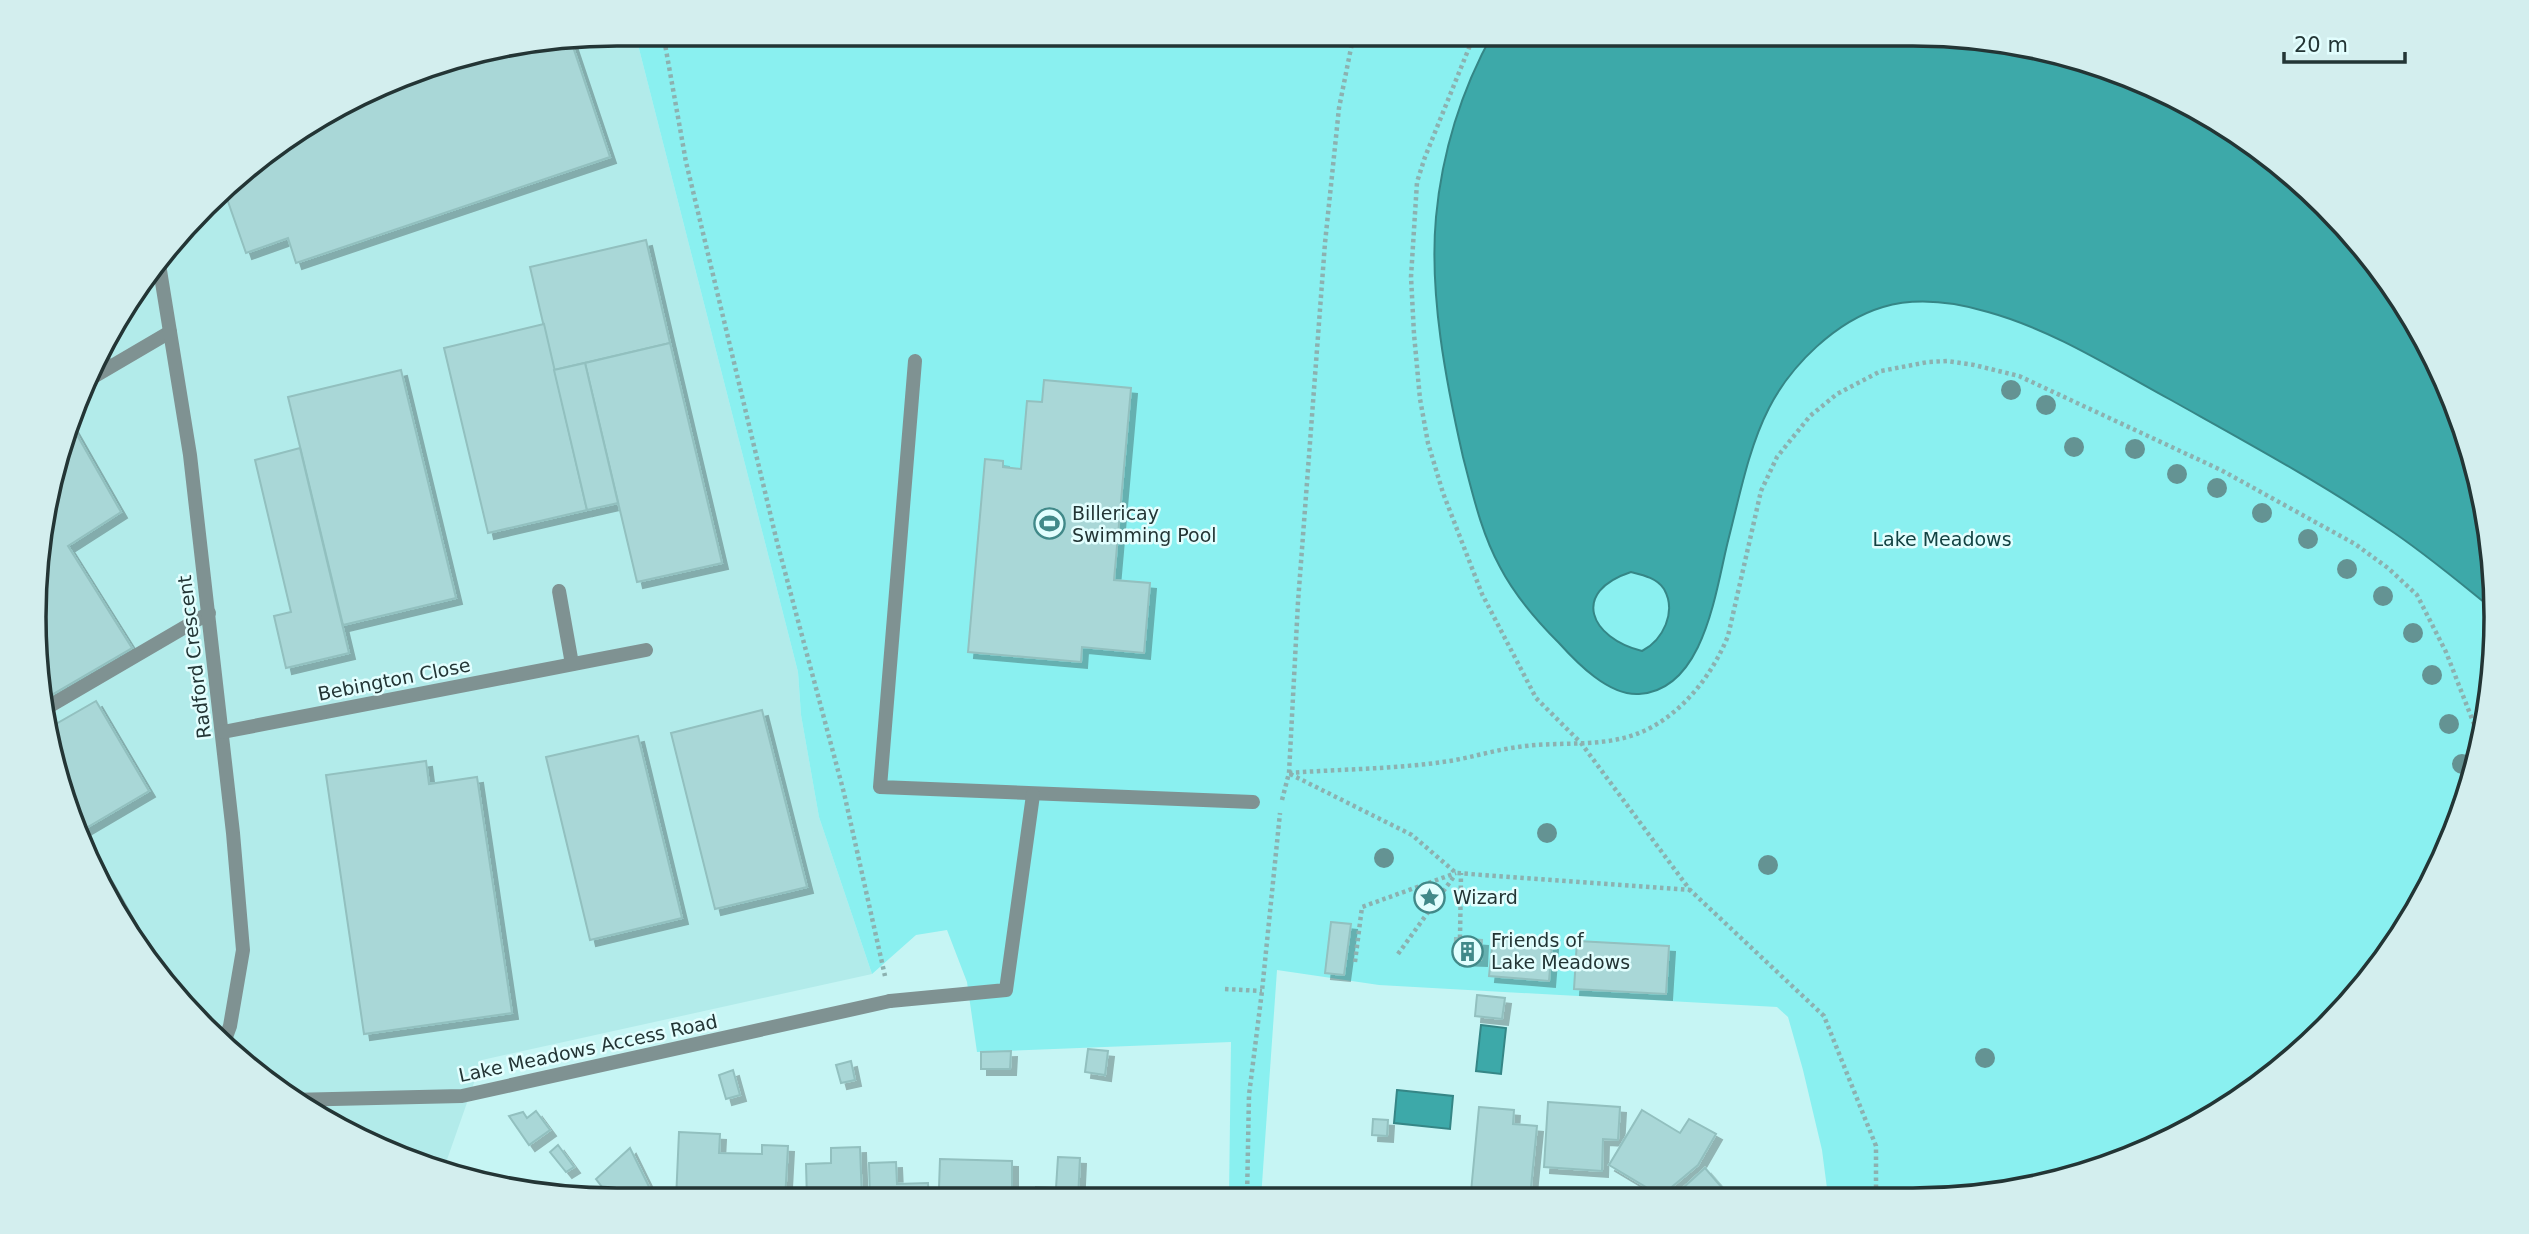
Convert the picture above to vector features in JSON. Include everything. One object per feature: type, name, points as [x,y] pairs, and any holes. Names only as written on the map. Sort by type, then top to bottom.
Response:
[{"type":"street","name":"Radford Crescent","points":[[161,274],[190,455],[223,732],[243,950],[227,1034]]},
{"type":"street","points":[[100,373],[170,332]]},
{"type":"street","points":[[915,361],[880,787],[1253,802]]},
{"type":"street","points":[[559,591],[572,664]]},
{"type":"street","points":[[52,705],[209,613]]},
{"type":"street","name":"Bebington Close","points":[[223,732],[646,650]]},
{"type":"street","name":"Lake Meadows Access Road","points":[[311,1100],[462,1096],[890,1002],[1006,990],[1033,795]]},
{"type":"path","points":[[665,46],[686,162],[776,542],[844,793],[890,1002]]},
{"type":"path","points":[[1247,1188],[1249,1095],[1281,804],[1289,773],[1298,602],[1325,243],[1339,108],[1351,46]]},
{"type":"path","points":[[1470,46],[1434,132],[1418,182],[1411,277],[1420,399],[1428,443],[1443,494],[1482,594],[1536,698],[1581,743],[1690,890],[1824,1016],[1876,1146],[1877,1188]]},
{"type":"path","points":[[1289,773],[1449,761],[1520,746],[1597,744],[1650,728],[1683,703],[1720,656],[1728,636],[1761,491],[1777,457],[1810,416],[1838,394],[1881,371],[1947,361],[2019,376],[2221,470],[2355,544],[2388,568],[2417,595],[2446,652],[2474,723]]},
{"type":"path","points":[[1289,773],[1412,835],[1459,873]]},
{"type":"path","points":[[1459,873],[1460,938]]},
{"type":"path","points":[[1398,954],[1459,873]]},
{"type":"path","points":[[1355,962],[1362,907],[1459,873],[1690,890]]},
{"type":"path","points":[[1226,989],[1262,991]]},
{"type":"shaded area","points":[[638,46],[798,672],[801,715],[819,817],[872,974],[482,1060],[446,1162],[364,1130],[299,1092],[240,1047],[187,994],[142,935],[104,870],[76,801],[65,765],[50,692],[47,654],[50,542],[65,469],[89,398],[104,364],[142,299],[164,269],[187,240],[240,187],[299,142],[331,122],[364,104],[433,76],[506,56],[542,50]]},
{"type":"shaded area","points":[[1486,46],[1949,47],[1987,50],[2060,65],[2131,89],[2165,104],[2230,142],[2289,187],[2342,240],[2387,299],[2425,364],[2453,433],[2473,506],[2479,542],[2483,601],[2415,548],[2334,494],[2082,351],[2036,329],[1988,312],[1949,303],[1909,302],[1883,307],[1848,323],[1817,347],[1789,376],[1769,408],[1750,455],[1712,607],[1693,655],[1680,675],[1662,688],[1639,694],[1616,690],[1594,677],[1575,660],[1519,598],[1500,567],[1488,540],[1463,457],[1441,338],[1434,246],[1439,193],[1448,145],[1472,76]],"holes":[[[1631,572],[1649,578],[1664,589],[1669,607],[1662,633],[1642,651],[1624,645],[1600,626],[1594,614],[1594,602],[1600,591],[1612,581]]]},
{"type":"shaded area","points":[[1481,1025],[1506,1028],[1501,1074],[1476,1071]]},
{"type":"shaded area","points":[[1397,1090],[1453,1096],[1450,1129],[1394,1123]]},
{"type":"green space","name":"Lake Meadows","points":[[638,46],[1912,46],[1987,50],[2060,65],[2131,89],[2198,122],[2230,142],[2289,187],[2342,240],[2387,299],[2407,331],[2440,398],[2464,469],[2473,506],[2482,580],[2479,692],[2473,728],[2453,801],[2425,870],[2407,903],[2387,935],[2342,994],[2289,1047],[2260,1070],[2230,1092],[2165,1130],[2096,1158],[2060,1169],[1987,1184],[1949,1187],[1827,1188],[1822,1150],[1803,1070],[1788,1017],[1777,1007],[1379,985],[1277,970],[1262,1188],[1229,1188],[1231,1042],[977,1052],[967,982],[947,930],[916,935],[872,974],[819,817],[801,715],[798,672]]},
{"type":"building","points":[[573,48],[610,157],[296,263],[288,238],[246,253],[227,199],[299,142],[364,104],[433,76],[506,56]]},
{"type":"building","points":[[646,240],[670,343],[554,370],[530,267]]},
{"type":"building","points":[[544,324],[587,510],[488,533],[444,348]]},
{"type":"building","points":[[670,343],[722,563],[637,582],[585,363]]},
{"type":"building","points":[[585,363],[618,503],[587,510],[554,370]]},
{"type":"building","points":[[401,370],[456,598],[343,625],[288,397]]},
{"type":"building","name":"Billericay Swimming Pool","points":[[1044,380],[1131,388],[1114,580],[1150,583],[1144,653],[1082,647],[1081,662],[968,652],[985,459],[1003,461],[1003,467],[1021,469],[1027,401],[1042,402]]},
{"type":"building","points":[[76,433],[121,512],[68,546],[132,648],[51,695],[46,617],[50,542],[56,506]]},
{"type":"building","points":[[300,448],[349,653],[286,668],[274,616],[291,612],[255,460]]},
{"type":"building","points":[[96,701],[149,791],[86,828],[65,765],[55,724]]},
{"type":"building","points":[[762,710],[807,887],[715,909],[671,733]]},
{"type":"building","points":[[638,736],[682,918],[590,940],[546,757]]},
{"type":"building","points":[[426,761],[429,784],[477,777],[512,1013],[364,1034],[326,775]]},
{"type":"building","points":[[1331,922],[1351,924],[1344,975],[1325,973]]},
{"type":"building","name":"Friends of Lake Meadows","points":[[1455,938],[1482,940],[1481,960],[1454,959]]},
{"type":"building","points":[[1493,938],[1552,944],[1549,981],[1489,976]]},
{"type":"building","points":[[1577,941],[1669,946],[1666,994],[1574,989]]},
{"type":"building","points":[[1477,995],[1505,998],[1502,1019],[1475,1016]]},
{"type":"building","points":[[1088,1049],[1108,1051],[1105,1075],[1085,1072]]},
{"type":"building","points":[[1011,1051],[1010,1069],[981,1069],[981,1052]]},
{"type":"building","points":[[851,1061],[855,1080],[841,1083],[836,1065]]},
{"type":"building","points":[[733,1070],[740,1095],[726,1099],[719,1075]]},
{"type":"building","points":[[1548,1102],[1620,1107],[1618,1140],[1603,1139],[1602,1171],[1544,1167]]},
{"type":"building","points":[[1479,1107],[1514,1110],[1513,1124],[1537,1126],[1531,1188],[1471,1188]]},
{"type":"building","points":[[1642,1110],[1680,1133],[1689,1119],[1716,1134],[1698,1165],[1671,1188],[1648,1188],[1609,1165]]},
{"type":"building","points":[[536,1111],[550,1130],[529,1145],[509,1116],[523,1112],[527,1118]]},
{"type":"building","points":[[1373,1119],[1388,1120],[1387,1136],[1372,1135]]},
{"type":"building","points":[[679,1132],[720,1134],[719,1153],[762,1154],[762,1145],[788,1146],[786,1188],[677,1188]]},
{"type":"building","points":[[558,1145],[574,1167],[566,1172],[550,1152]]},
{"type":"building","points":[[860,1147],[862,1188],[807,1188],[806,1164],[831,1163],[831,1148]]},
{"type":"building","points":[[630,1148],[650,1188],[603,1188],[596,1179]]},
{"type":"building","points":[[1058,1157],[1080,1158],[1079,1188],[1056,1188]]},
{"type":"building","points":[[940,1159],[1012,1161],[1012,1188],[939,1188]]},
{"type":"building","points":[[896,1162],[897,1184],[928,1183],[928,1188],[870,1188],[869,1163]]},
{"type":"building","points":[[1705,1168],[1722,1188],[1683,1188]]},
{"type":"place","name":"Billericay Swimming Pool","points":[[1049,524]]},
{"type":"place","name":"Wizard","points":[[1430,897]]},
{"type":"place","name":"Friends of Lake Meadows","points":[[1468,951]]}]
